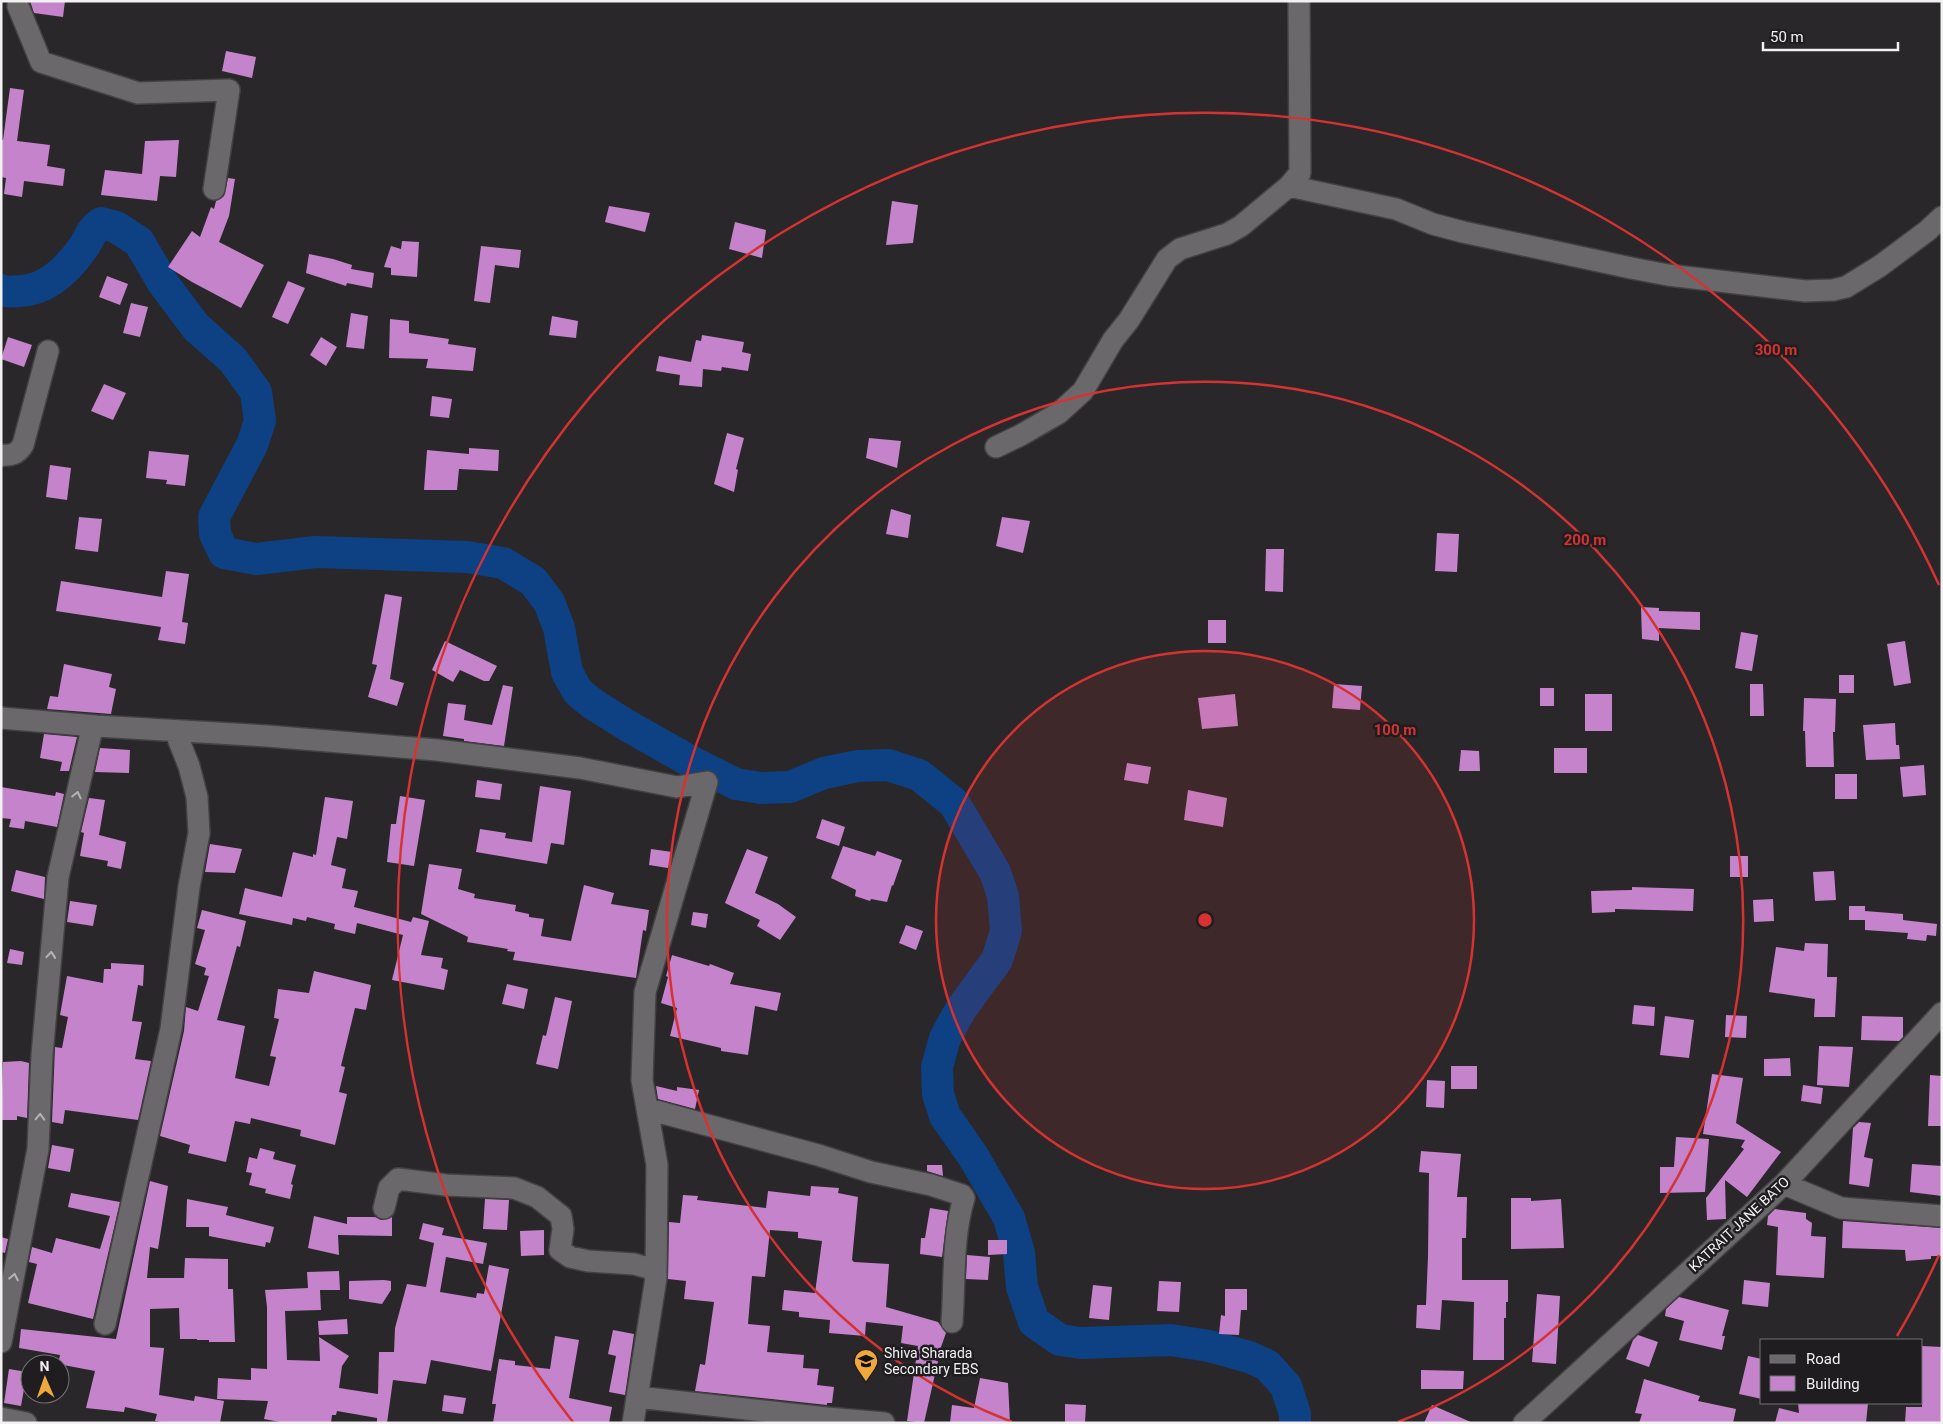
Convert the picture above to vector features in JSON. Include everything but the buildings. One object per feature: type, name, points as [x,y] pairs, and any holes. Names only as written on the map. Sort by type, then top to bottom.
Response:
[{"type":"street","points":[[996,447],[1053,417],[1082,391],[1113,340],[1129,320],[1167,259],[1180,249],[1227,234],[1252,217],[1289,186],[1300,173],[1299,1]]},
{"type":"street","points":[[18,6],[41,62],[138,94],[229,90],[214,189]]},
{"type":"street","points":[[1289,186],[1396,210],[1433,224],[1463,232],[1650,271],[1691,278],[1805,291],[1833,290],[1846,287],[1880,266],[1927,231],[1942,217]]},
{"type":"street","points":[[1,455],[10,456],[18,452],[23,445],[48,352]]},
{"type":"street","points":[[1,718],[437,750],[580,768],[677,786],[707,782],[645,992],[642,1080],[657,1165],[656,1278],[633,1423]]},
{"type":"street","points":[[1,1342],[38,1149],[42,1055],[58,877],[91,733],[96,726]]},
{"type":"street","points":[[106,1324],[171,1028],[189,887],[199,833],[197,797],[189,766],[175,731]]},
{"type":"street","name":"KATRAIT JANE BATO","points":[[1524,1423],[1784,1184],[1942,1013]]},
{"type":"street","points":[[648,1109],[818,1154],[871,1172],[931,1185],[962,1195],[964,1198],[960,1212],[955,1254],[952,1322]]},
{"type":"street","points":[[384,1208],[389,1188],[398,1179],[446,1185],[514,1188],[537,1197],[561,1216],[563,1229],[560,1250],[570,1257],[588,1261],[634,1264],[652,1269],[656,1278]]},
{"type":"street","points":[[1784,1184],[1841,1208],[1942,1216]]},
{"type":"street","points":[[637,1397],[884,1423]]},
{"type":"street","points":[[1,1418],[26,1423]]},
{"type":"waterway","points":[[1,290],[10,292],[31,290],[58,276],[73,261],[93,230],[101,223],[116,227],[139,242],[163,283],[196,327],[233,360],[256,392],[260,421],[252,445],[214,517],[215,534],[224,553],[256,559],[316,552],[467,557],[503,563],[533,581],[549,602],[559,628],[567,672],[578,692],[628,726],[688,760],[736,784],[761,788],[790,787],[824,773],[858,766],[888,765],[919,775],[954,803],[995,872],[1003,896],[1006,931],[997,960],[961,1009],[945,1038],[937,1067],[938,1094],[945,1116],[973,1156],[1009,1218],[1019,1253],[1022,1287],[1034,1322],[1060,1340],[1081,1343],[1171,1340],[1209,1346],[1249,1357],[1267,1365],[1286,1386],[1295,1414],[1295,1423]]},
{"type":"place","name":"Shiva Sharada Secondary EBS","points":[[866,1382]]}]
